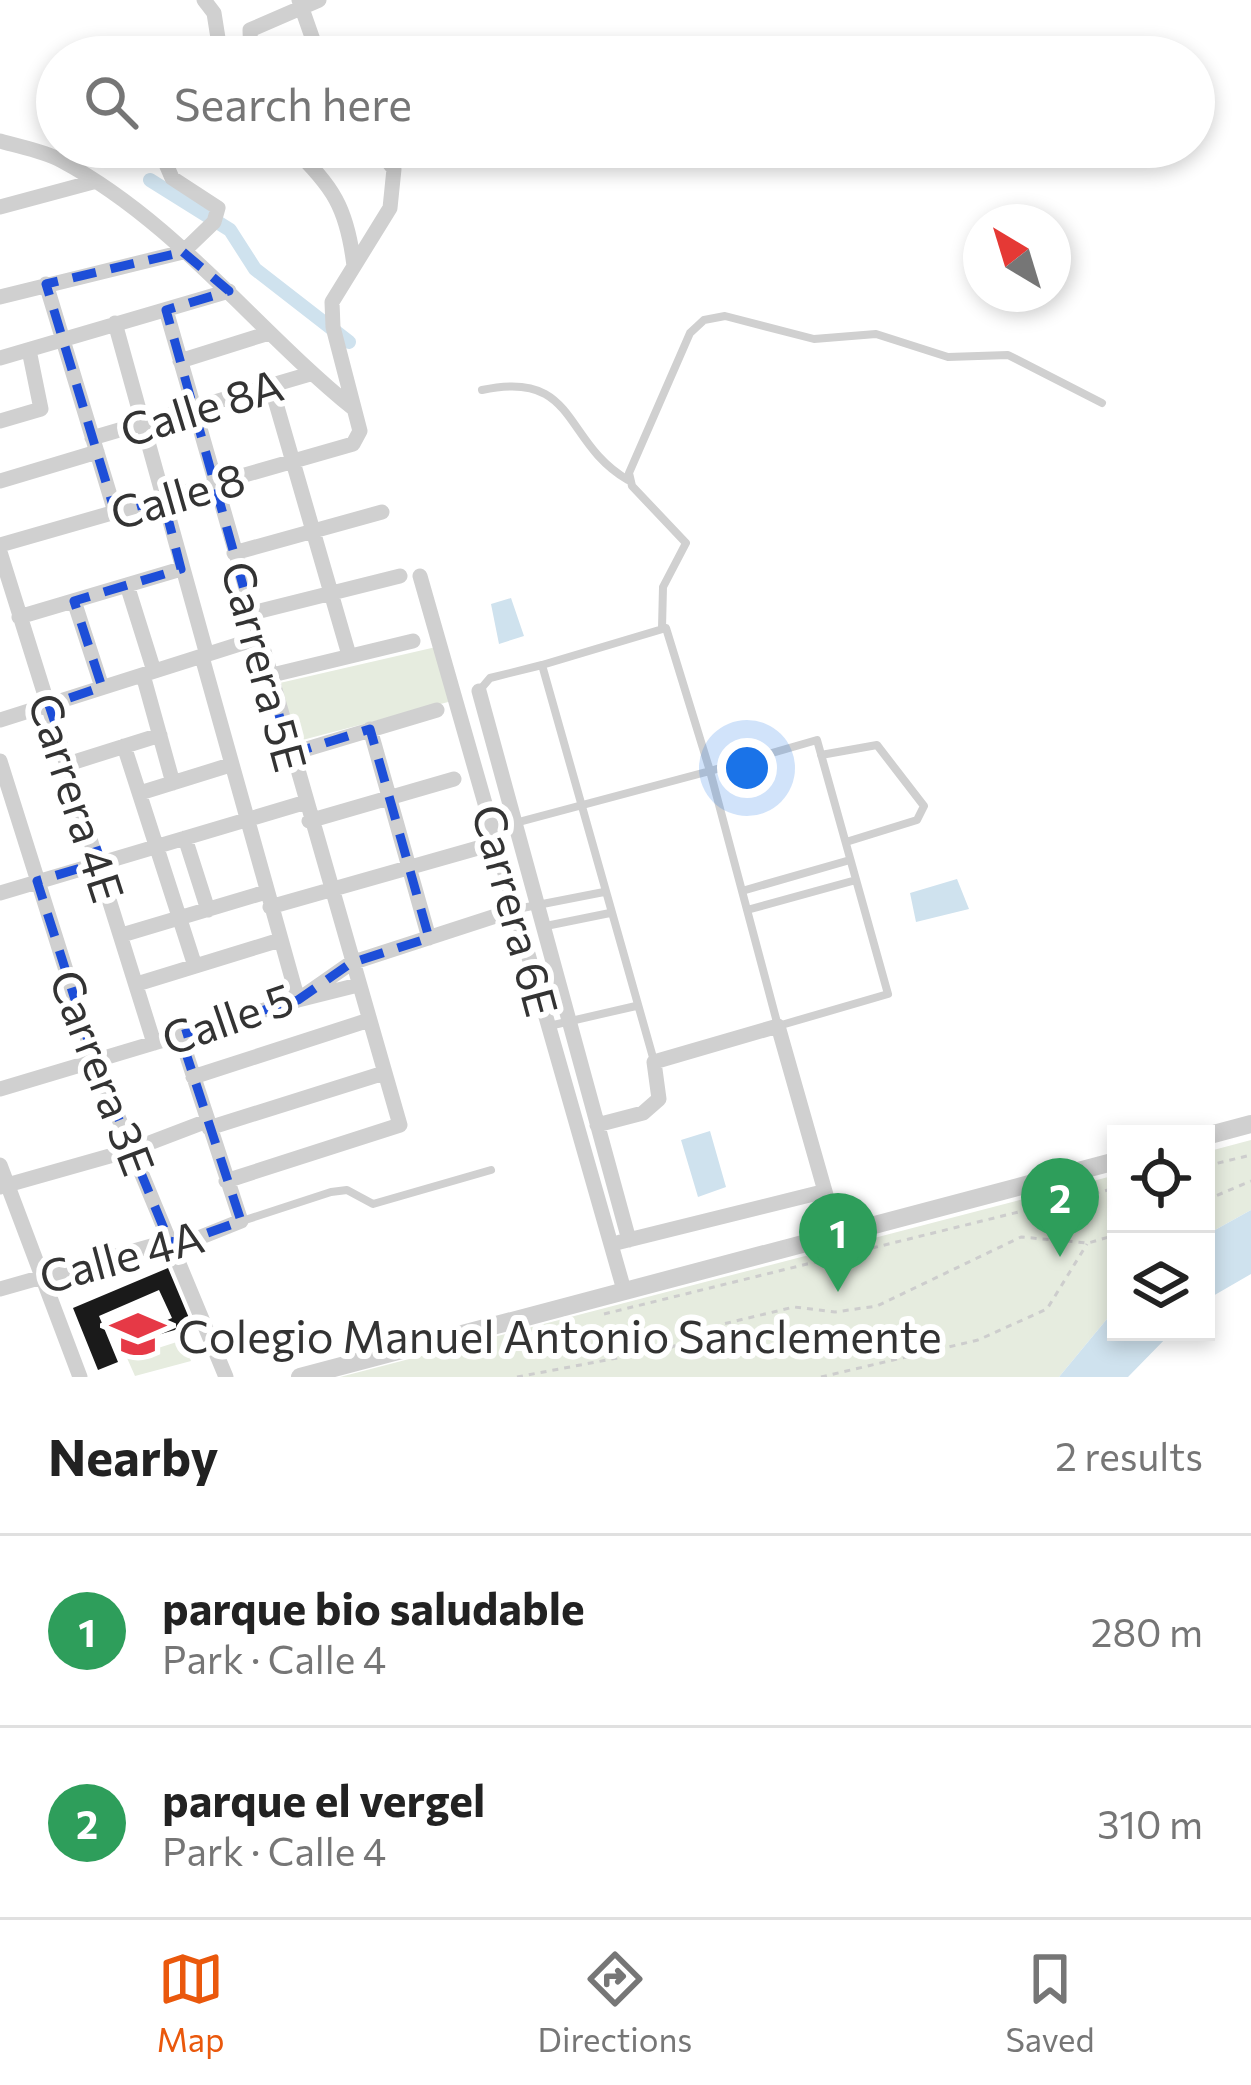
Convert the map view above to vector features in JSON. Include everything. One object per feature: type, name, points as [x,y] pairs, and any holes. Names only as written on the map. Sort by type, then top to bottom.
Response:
[{"type":"street","points":[[205,0],[214,13],[218,36]]},
{"type":"street","points":[[250,36],[250,30],[300,3],[319,0]]},
{"type":"street","points":[[300,3],[312,36]]},
{"type":"street","points":[[0,141],[36,152]]},
{"type":"street","points":[[73,168],[154,223],[230,291],[310,374],[356,410]]},
{"type":"street","points":[[0,298],[183,252],[216,215],[172,178],[168,168]]},
{"type":"street","points":[[314,168],[334,188],[354,266]]},
{"type":"street","points":[[356,410],[335,333],[332,302],[390,208],[394,169]]},
{"type":"street","points":[[0,207],[93,182]]},
{"type":"street","points":[[46,284],[115,512]]},
{"type":"street","points":[[0,358],[230,291]]},
{"type":"street","name":"Carrera 5E","points":[[166,310],[303,803],[400,1125]]},
{"type":"street","points":[[115,323],[230,765],[298,1000],[358,985]]},
{"type":"street","points":[[180,361],[269,334]]},
{"type":"street","points":[[0,421],[41,409],[29,350]]},
{"type":"street","name":"Calle 8A","points":[[0,481],[143,423],[310,374]]},
{"type":"street","points":[[271,386],[349,655]]},
{"type":"street","name":"Calle 8","points":[[0,548],[353,444],[360,431],[356,410]]},
{"type":"street","points":[[234,553],[382,512]]},
{"type":"street","name":"Carrera 4E","points":[[0,548],[154,1043]]},
{"type":"street","points":[[19,616],[182,569]]},
{"type":"street","points":[[252,614],[400,576]]},
{"type":"street","name":"Carrera 6E","points":[[421,576],[472,747],[493,785]]},
{"type":"street","points":[[127,585],[173,783]]},
{"type":"street","points":[[74,601],[102,688]]},
{"type":"street","points":[[0,720],[259,638]]},
{"type":"street","points":[[268,676],[413,641]]},
{"type":"street","name":"Carrera 6E","points":[[479,691],[493,785],[526,908],[539,927],[629,1240]]},
{"type":"street","points":[[290,754],[437,710]]},
{"type":"street","name":"Carrera 6E","points":[[370,730],[430,938]]},
{"type":"street","points":[[68,764],[160,735]]},
{"type":"street","points":[[472,747],[490,742]]},
{"type":"street","points":[[124,746],[195,966]]},
{"type":"street","name":"Carrera 3E","points":[[0,760],[94,1059],[226,1377]]},
{"type":"street","points":[[140,793],[230,765]]},
{"type":"street","points":[[309,820],[454,779]]},
{"type":"street","points":[[0,893],[303,803]]},
{"type":"street","points":[[185,838],[208,910]]},
{"type":"street","points":[[122,935],[208,910],[329,889],[478,848]]},
{"type":"street","name":"Carrera 6E","points":[[526,908],[522,933],[624,1290]]},
{"type":"street","name":"Calle 5","points":[[0,1089],[298,1000],[351,963],[526,908]]},
{"type":"street","points":[[522,933],[539,927]]},
{"type":"street","points":[[136,984],[280,940]]},
{"type":"street","points":[[193,1077],[369,1020]]},
{"type":"street","points":[[572,1114],[644,1113],[659,1099],[654,1062],[778,1026],[838,1237]]},
{"type":"street","points":[[180,1036],[241,1221]]},
{"type":"street","points":[[4,1185],[384,1073]]},
{"type":"street","points":[[1215,1134],[1251,1124]]},
{"type":"street","name":"Calle 4A","points":[[226,1181],[400,1125]]},
{"type":"street","points":[[300,1377],[1107,1163]]},
{"type":"street","points":[[0,1165],[80,1377]]},
{"type":"street","points":[[591,1179],[610,1175]]},
{"type":"street","points":[[611,1244],[822,1192]]},
{"type":"street","name":"Calle 4A","points":[[0,1288],[170,1241],[187,1243],[241,1221]]},
{"type":"lane","points":[[628,480],[690,333],[704,320],[724,316],[814,339],[876,334],[962,359],[1018,357],[1102,403]]},
{"type":"lane","points":[[482,390],[518,382],[553,397],[607,466],[628,480],[686,543],[663,587],[662,628]]},
{"type":"lane","points":[[479,691],[490,678],[662,628],[669,631],[710,771],[778,1026],[888,994],[817,740],[710,771],[504,826]]},
{"type":"lane","points":[[542,665],[654,1062]]},
{"type":"lane","points":[[821,755],[877,745],[924,806],[916,820],[845,842]]},
{"type":"lane","points":[[742,891],[850,860]]},
{"type":"lane","points":[[747,910],[856,880]]},
{"type":"lane","points":[[526,908],[604,892]]},
{"type":"lane","points":[[539,927],[610,913]]},
{"type":"lane","points":[[547,1026],[636,1006]]},
{"type":"lane","points":[[241,1221],[331,1192],[347,1190],[373,1204],[491,1171]]},
{"type":"path","points":[[1215,1164],[1251,1155]]},
{"type":"path","points":[[1215,1196],[1251,1181]]},
{"type":"path","points":[[595,1316],[1107,1190]]},
{"type":"path","points":[[518,1377],[670,1348],[723,1324],[794,1307],[835,1312],[877,1306],[1022,1237],[1088,1243],[1107,1238]]},
{"type":"path","points":[[821,1377],[978,1340],[1047,1309],[1088,1243]]},
{"type":"highlighted area","points":[[183,252],[229,291],[166,310],[290,754],[370,729],[429,938],[351,963],[298,1000],[180,1035],[241,1221],[180,1243],[169,1241],[94,1059],[37,881],[101,862],[49,705],[102,687],[74,601],[181,569],[163,499],[115,512],[46,284]]},
{"type":"shaded area","points":[[436,647],[452,701],[287,744],[271,685]]},
{"type":"shaded area","points":[[1251,1140],[1251,1210],[1215,1230],[1215,1150]]},
{"type":"shaded area","points":[[1107,1177],[1107,1319],[1059,1377],[340,1377]]},
{"type":"shaded area","points":[[183,1340],[191,1361],[135,1376],[127,1358]]},
{"type":"water","points":[[511,598],[524,636],[499,644],[491,604]]},
{"type":"water","points":[[957,879],[969,909],[916,922],[910,893]]},
{"type":"water","points":[[710,1131],[726,1187],[698,1197],[681,1140]]},
{"type":"water","points":[[1251,1210],[1251,1274],[1215,1295],[1215,1233]]},
{"type":"water","points":[[1107,1319],[1107,1341],[1163,1341],[1128,1377],[1059,1377]]},
{"type":"building","points":[[168,1268],[192,1325],[154,1336],[156,1342],[135,1351],[130,1336],[172,1318],[159,1290],[99,1316],[118,1362],[98,1370],[73,1308]]},
{"type":"waterway","points":[[150,180],[230,230],[255,269],[349,342]]},
{"type":"place","name":"parque el vergel","points":[[1060,1257]]},
{"type":"place","name":"parque bio saludable","points":[[838,1292]]},
{"type":"place","name":"Colegio Manuel Antonio Sanclemente","points":[[138,1334]]}]
